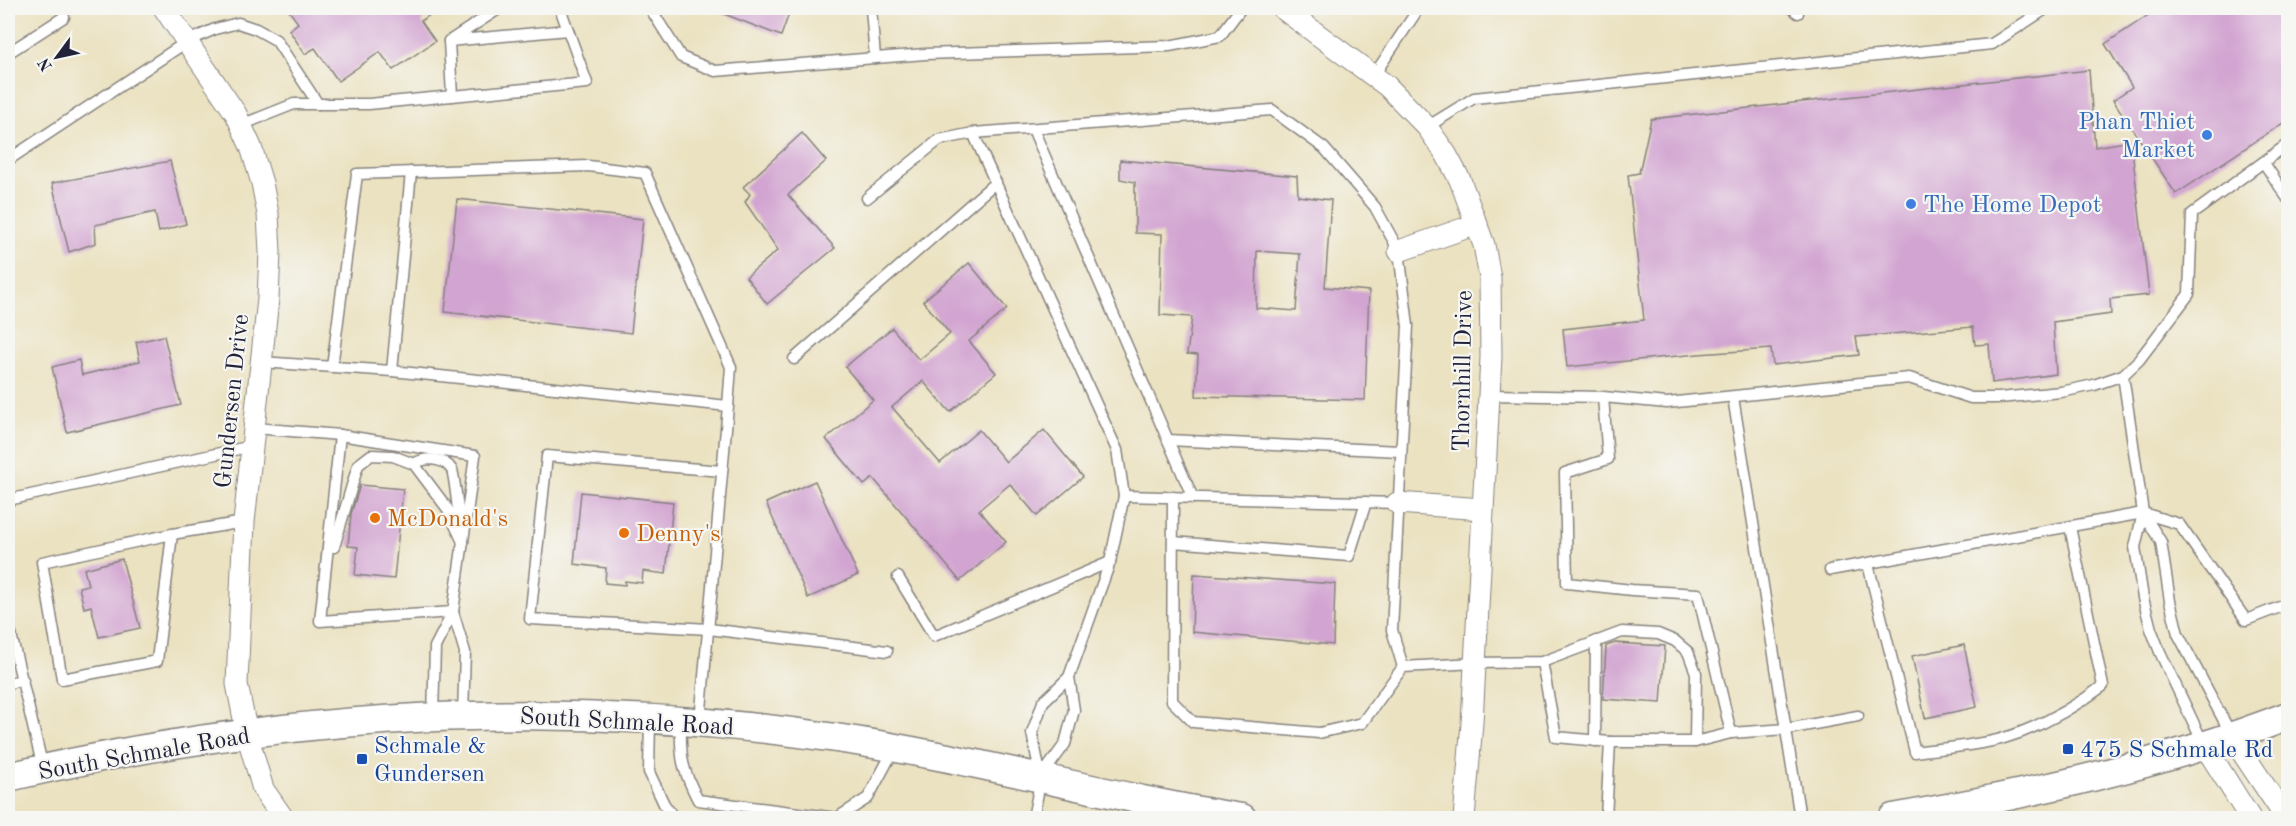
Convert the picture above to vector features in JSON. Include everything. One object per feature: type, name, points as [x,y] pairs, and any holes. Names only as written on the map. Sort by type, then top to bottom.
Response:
[{"type":"main road","name":"South Schmale Road","points":[[8,777],[152,746],[367,720],[433,716],[650,718],[690,720],[895,748],[1242,819]]},
{"type":"main road","points":[[1893,819],[1998,800],[2126,769],[2205,746],[2289,716]]},
{"type":"street","name":"Gundersen Drive","points":[[164,8],[220,87],[241,125],[251,147],[262,183],[268,214],[270,252],[244,522],[237,684],[246,734],[263,789],[284,819]]},
{"type":"street","name":"Thornhill Drive","points":[[1282,8],[1374,75],[1408,105],[1427,127],[1446,154],[1460,180],[1484,245],[1490,278],[1492,315],[1475,663],[1464,819]]},
{"type":"street","points":[[1400,251],[1476,224]]},
{"type":"street","points":[[1397,503],[1483,509]]},
{"type":"street","points":[[2232,737],[2286,819]]},
{"type":"street","points":[[2205,746],[2250,819]]},
{"type":"lane","points":[[449,41],[500,8]]},
{"type":"lane","points":[[241,125],[294,104],[369,104],[587,83],[560,8]]},
{"type":"lane","points":[[650,8],[681,57],[715,71],[875,58],[1024,50],[1169,46],[1220,36],[1241,8]]},
{"type":"lane","points":[[871,8],[875,58]]},
{"type":"lane","points":[[1374,75],[1419,8]]},
{"type":"lane","points":[[1427,127],[1474,98],[1992,45],[2047,8]]},
{"type":"lane","points":[[8,53],[64,17]]},
{"type":"lane","points":[[8,160],[188,41],[215,29],[238,23],[256,29],[276,40],[318,104]]},
{"type":"lane","points":[[449,41],[568,30]]},
{"type":"lane","points":[[449,41],[452,96]]},
{"type":"lane","points":[[867,198],[939,140],[973,133],[1272,110],[1324,148],[1375,207],[1400,251],[1408,326],[1392,630],[1403,667]]},
{"type":"lane","points":[[1033,129],[1193,498]]},
{"type":"lane","points":[[973,133],[1117,450],[1124,496],[1110,562],[1069,677],[1043,702],[1032,734],[1041,778],[1033,819]]},
{"type":"lane","points":[[1489,395],[1603,397],[1667,403],[1733,398],[1909,378],[1971,398],[1999,398],[2061,392],[2094,385],[2123,375],[2139,360],[2189,294],[2192,214],[2289,144]]},
{"type":"lane","points":[[2264,163],[2289,199]]},
{"type":"lane","points":[[332,367],[357,174],[588,166],[645,173],[731,367],[709,629],[690,720],[680,752],[684,772],[698,800],[837,818],[868,798],[895,748]]},
{"type":"lane","points":[[392,371],[411,172]]},
{"type":"lane","points":[[794,359],[996,182]]},
{"type":"lane","points":[[261,362],[392,371],[728,406]]},
{"type":"lane","points":[[2123,375],[2143,513],[2135,547],[2143,598],[2151,629],[2205,746]]},
{"type":"lane","points":[[1603,397],[1608,459],[1566,473],[1567,583],[1698,594],[1731,733]]},
{"type":"lane","points":[[1733,398],[1788,729],[1800,819]]},
{"type":"lane","points":[[340,435],[320,621],[453,612]]},
{"type":"lane","points":[[8,500],[253,437],[340,435],[475,456],[453,612],[435,647],[433,716]]},
{"type":"lane","points":[[1168,440],[1400,452]]},
{"type":"lane","points":[[326,575],[358,465],[371,455],[393,456],[414,464],[447,508],[463,542]]},
{"type":"lane","points":[[722,471],[548,456],[530,619],[709,629],[887,651]]},
{"type":"lane","points":[[414,464],[423,458],[440,460],[452,471],[463,542]]},
{"type":"lane","points":[[1124,496],[1397,503]]},
{"type":"lane","points":[[1173,497],[1172,701],[1193,722],[1319,733],[1362,723],[1403,667]]},
{"type":"lane","points":[[1173,542],[1349,556],[1366,502]]},
{"type":"lane","points":[[2143,513],[2161,542],[2170,601],[2178,634],[2232,737]]},
{"type":"lane","points":[[1830,570],[2143,513],[2179,524],[2246,620],[2289,604]]},
{"type":"lane","points":[[172,534],[157,661],[62,679],[42,562],[172,534],[244,522]]},
{"type":"lane","points":[[1868,564],[1915,752],[2000,739],[2038,725],[2074,707],[2103,686],[2070,527]]},
{"type":"lane","points":[[898,577],[934,636],[1110,562]]},
{"type":"lane","points":[[453,612],[465,652],[463,716]]},
{"type":"lane","points":[[8,622],[43,769]]},
{"type":"lane","points":[[1403,667],[1542,662],[1622,632],[1658,634],[1676,641],[1688,652],[1696,673],[1695,742]]},
{"type":"lane","points":[[1595,741],[1596,641]]},
{"type":"lane","points":[[1542,662],[1556,737],[1610,742],[1695,742],[1731,733],[1788,729],[1858,716]]},
{"type":"lane","points":[[1041,778],[1065,744],[1074,710],[1069,677]]},
{"type":"lane","points":[[8,683],[23,680]]},
{"type":"lane","points":[[650,718],[649,772],[674,819]]},
{"type":"lane","points":[[1606,819],[1610,742]]},
{"type":"building","points":[[287,8],[440,8],[421,21],[435,41],[393,70],[380,52],[338,81],[315,48],[305,54],[289,30],[298,23]]},
{"type":"building","points":[[712,8],[791,8],[781,36]]},
{"type":"building","points":[[2159,8],[2289,8],[2289,119],[2176,194],[2113,100],[2132,87],[2105,44]]},
{"type":"building","name":"The Home Depot","points":[[2089,70],[2095,147],[2131,141],[2149,295],[2110,299],[2111,314],[2053,322],[2056,374],[1992,383],[1989,344],[1975,345],[1973,327],[1856,337],[1859,355],[1773,365],[1771,349],[1567,367],[1563,329],[1644,320],[1628,175],[1639,173],[1651,119]]},
{"type":"building","points":[[802,133],[826,161],[788,195],[835,248],[767,304],[746,277],[778,250],[745,202],[750,194],[743,187]]},
{"type":"building","points":[[1120,160],[1297,176],[1298,196],[1331,200],[1325,287],[1369,291],[1365,400],[1196,396],[1198,355],[1187,354],[1192,317],[1160,315],[1162,234],[1135,233],[1135,182],[1120,179]],"holes":[[[1257,251],[1300,254],[1296,311],[1256,308]]]},
{"type":"building","points":[[170,161],[186,224],[159,232],[155,212],[95,225],[96,243],[69,252],[52,183]]},
{"type":"building","points":[[457,199],[643,219],[631,333],[445,312]]},
{"type":"building","points":[[969,263],[1007,309],[969,341],[996,373],[950,412],[923,381],[892,407],[940,463],[979,430],[1006,462],[1044,430],[1083,477],[1037,516],[1010,484],[979,510],[1006,542],[960,581],[873,478],[864,485],[826,439],[873,400],[845,367],[892,328],[919,360],[950,334],[923,301]]},
{"type":"building","points":[[164,336],[181,405],[67,432],[52,367],[79,360],[82,375],[140,361],[136,342]]},
{"type":"building","points":[[815,481],[858,575],[808,598],[766,503]]},
{"type":"building","name":"McDonald's","points":[[360,485],[403,489],[394,579],[355,575],[358,547],[348,546],[351,514]]},
{"type":"building","name":"Denny's","points":[[581,492],[673,502],[666,574],[643,571],[642,583],[625,581],[625,585],[605,583],[606,568],[574,564]]},
{"type":"building","points":[[122,559],[140,628],[99,637],[91,606],[84,608],[79,587],[88,585],[84,569]]},
{"type":"building","points":[[1194,574],[1335,584],[1333,645],[1192,632]]},
{"type":"building","points":[[1615,643],[1665,646],[1661,703],[1603,699],[1606,646]]},
{"type":"building","points":[[1964,645],[1977,707],[1925,718],[1912,656]]},
{"type":"place","name":"Phan Thiet Market","points":[[2207,135]]},
{"type":"place","name":"The Home Depot","points":[[1911,204]]},
{"type":"place","name":"McDonald's","points":[[375,518]]},
{"type":"place","name":"Denny's","points":[[624,533]]},
{"type":"place","name":"475 S Schmale Rd","points":[[2068,749]]},
{"type":"place","name":"Schmale & Gundersen","points":[[362,759]]}]
